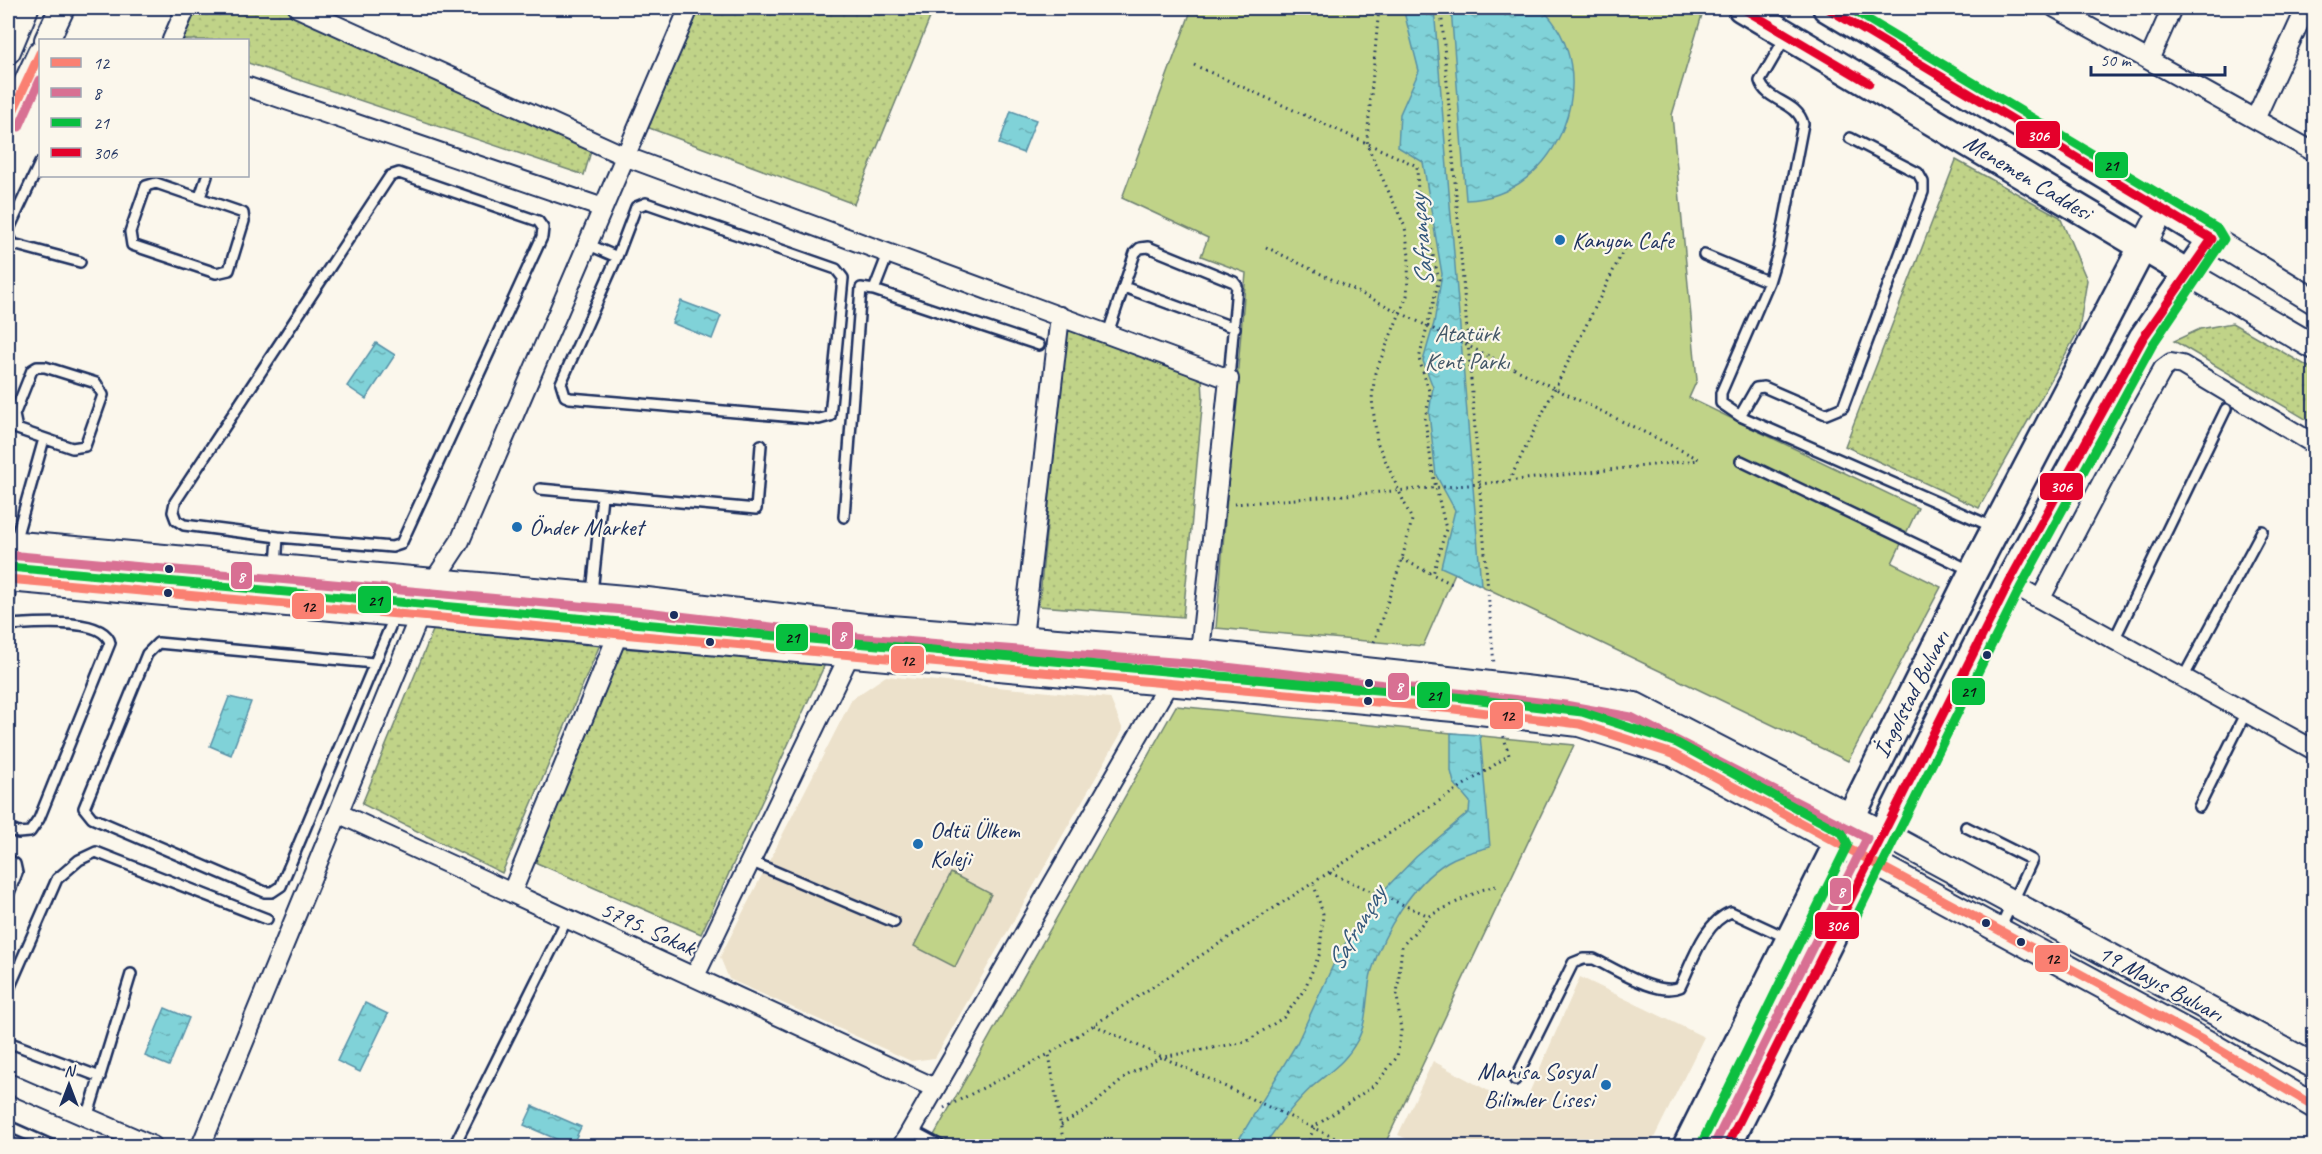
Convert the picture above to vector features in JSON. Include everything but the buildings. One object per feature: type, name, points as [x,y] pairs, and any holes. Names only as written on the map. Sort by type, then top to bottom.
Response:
[{"type":"main road","points":[[8,51],[26,8]]},
{"type":"main road","points":[[46,39],[62,8]]},
{"type":"main road","name":"Menemen Caddesi","points":[[1742,8],[2314,347]]},
{"type":"main road","name":"Menemen Caddesi","points":[[1827,8],[2163,208],[2314,301]]},
{"type":"main road","points":[[8,122],[39,55]]},
{"type":"main road","points":[[2143,246],[2163,208]]},
{"type":"main road","name":"İngolstad Bulvarı","points":[[1726,1146],[2009,582],[2143,338],[2212,239]]},
{"type":"main road","name":"İngolstad Bulvarı","points":[[1687,1146],[1972,572],[2143,246]]},
{"type":"main road","name":"19 Mayıs Bulvarı","points":[[11,544],[592,595],[865,626],[1200,652],[1457,680],[1635,705],[1883,833],[2314,1066]]},
{"type":"main road","name":"19 Mayıs Bulvarı","points":[[9,579],[1454,709],[1580,724],[1673,754],[2206,1042],[2314,1106]]},
{"type":"main road","points":[[419,617],[433,582]]},
{"type":"main road","points":[[849,656],[865,626]]},
{"type":"main road","points":[[1162,649],[1164,683]]},
{"type":"main road","points":[[1454,709],[1457,680]]},
{"type":"street","points":[[172,39],[186,8]]},
{"type":"street","points":[[298,8],[627,157],[1229,379],[1200,652]]},
{"type":"street","points":[[433,582],[460,542],[689,8]]},
{"type":"street","points":[[2055,8],[2256,117],[2314,152]]},
{"type":"street","points":[[2150,60],[2172,8]]},
{"type":"street","points":[[2256,117],[2306,8]]},
{"type":"street","points":[[249,87],[603,208]]},
{"type":"street","points":[[1023,638],[1060,316]]},
{"type":"street","points":[[2041,598],[2163,369],[2171,363],[2182,365],[2314,444]]},
{"type":"street","points":[[2009,582],[2314,750]]},
{"type":"street","points":[[201,1146],[340,814],[419,617]]},
{"type":"street","points":[[512,892],[618,634]]},
{"type":"street","points":[[695,976],[849,656]]},
{"type":"street","points":[[902,1146],[1164,683]]},
{"type":"street","name":"5795. Sokak","points":[[340,814],[935,1088]]},
{"type":"street","points":[[8,1083],[153,1146]]},
{"type":"lane","points":[[1787,34],[1760,81],[1762,88],[1792,108],[1803,124],[1779,249],[1769,282],[1721,393],[1721,403],[1725,408],[1740,416],[1995,528]]},
{"type":"lane","points":[[1740,416],[1756,388],[1764,387],[1826,414],[1843,407],[1923,192],[1923,182],[1918,173],[1850,138]]},
{"type":"lane","points":[[39,165],[8,232],[13,244],[80,262]]},
{"type":"lane","points":[[399,173],[538,221],[543,228],[542,237],[401,544],[392,547],[278,537],[184,525],[176,520],[172,512],[175,502],[390,176],[399,173]]},
{"type":"lane","points":[[200,197],[207,177]]},
{"type":"lane","points":[[156,183],[200,197],[243,213],[244,221],[229,270],[216,273],[132,245],[130,232],[146,186],[156,183]]},
{"type":"lane","points":[[646,203],[836,269],[843,278],[830,416],[819,419],[725,412],[565,396],[561,383],[617,257],[636,207],[646,203]]},
{"type":"lane","points":[[587,244],[617,257]]},
{"type":"lane","points":[[1108,333],[1135,253],[1140,248],[1148,247],[1234,282],[1238,294],[1229,379]]},
{"type":"lane","points":[[874,290],[888,254]]},
{"type":"lane","points":[[1704,255],[1769,282]]},
{"type":"lane","points":[[1124,287],[1235,328]]},
{"type":"lane","points":[[844,517],[861,288],[874,290],[1039,345]]},
{"type":"lane","points":[[45,367],[96,383],[100,387],[102,395],[85,446],[72,448],[44,439],[17,429],[14,420],[32,370],[45,367]]},
{"type":"lane","points":[[2114,640],[2226,409]]},
{"type":"lane","points":[[11,544],[44,439]]},
{"type":"lane","points":[[540,489],[756,509],[761,445]]},
{"type":"lane","points":[[1741,461],[1972,572]]},
{"type":"lane","points":[[592,595],[602,496]]},
{"type":"lane","points":[[2183,678],[2262,531]]},
{"type":"lane","points":[[276,569],[278,537]]},
{"type":"lane","points":[[8,608],[9,579]]},
{"type":"lane","points":[[374,663],[158,643],[152,646],[84,808],[92,818],[265,892],[272,892],[281,886],[395,615]]},
{"type":"lane","points":[[8,625],[64,622],[102,630],[108,636],[110,643],[39,819],[30,832],[18,833],[8,828]]},
{"type":"lane","points":[[2199,807],[2246,712]]},
{"type":"lane","points":[[1966,827],[2032,860],[1999,931]]},
{"type":"lane","points":[[8,992],[57,879],[79,860],[96,852],[267,919]]},
{"type":"lane","points":[[8,859],[15,864],[16,873],[8,895]]},
{"type":"lane","points":[[750,861],[894,922]]},
{"type":"lane","points":[[1515,1080],[1573,963],[1583,959],[1594,960],[1660,990],[1672,990],[1680,987],[1711,927],[1720,916],[1731,912],[1789,939]]},
{"type":"lane","points":[[454,1146],[567,918]]},
{"type":"lane","points":[[87,1118],[131,974]]},
{"type":"lane","points":[[8,1042],[100,1077]]},
{"type":"lane","points":[[8,1126],[53,1146]]},
{"type":"lane","points":[[913,1126],[941,1146]]},
{"type":"path","points":[[1374,642],[1402,559],[1412,520],[1396,489],[1377,442],[1372,399],[1375,373],[1407,296],[1409,256],[1405,227],[1368,144],[1380,8]]},
{"type":"path","points":[[1441,8],[1495,685]]},
{"type":"path","points":[[1194,65],[1417,166],[1418,196],[1439,279],[1419,359],[1430,394],[1425,419],[1436,488],[1446,529],[1433,574]]},
{"type":"path","points":[[1509,481],[1627,243]]},
{"type":"path","points":[[1232,505],[1396,489],[1442,488],[1701,460],[1266,247]]},
{"type":"path","points":[[1402,559],[1454,585]]},
{"type":"path","points":[[913,1126],[1049,1054],[1454,793],[1509,755],[1498,714]]},
{"type":"path","points":[[1330,873],[1430,916]]},
{"type":"path","points":[[1061,1125],[1091,1107],[1128,1075],[1162,1057],[1246,1042],[1284,1017],[1304,990],[1320,953],[1323,914],[1314,884]]},
{"type":"path","points":[[1307,1146],[1314,1128],[1376,1084],[1397,1057],[1401,1031],[1397,994],[1398,961],[1402,946],[1430,916],[1481,890],[1500,885]]},
{"type":"path","points":[[1094,1025],[1352,1146]]},
{"type":"path","points":[[1049,1054],[1064,1146]]},
{"type":"shaded area","name":"Odtü Ülkem Koleji","points":[[886,676],[1110,698],[1123,730],[935,1058],[911,1061],[729,979],[720,957],[852,699]]},
{"type":"shaded area","name":"Manisa Sosyal Bilimler Lisesi","points":[[1580,977],[1704,1037],[1650,1146],[1422,1146],[1398,1135],[1433,1061],[1522,1109]]},
{"type":"green space","points":[[194,8],[283,8],[592,148],[584,175],[249,63],[249,39],[181,39]]},
{"type":"green space","points":[[697,8],[934,8],[854,204],[644,126]]},
{"type":"green space","name":"Atatürk Kent Parkı","points":[[1192,8],[1704,8],[1672,115],[1697,380],[1689,398],[1918,508],[1892,563],[1941,587],[1848,761],[1455,573],[1423,646],[1216,628],[1246,273],[1201,256],[1208,238],[1122,198]]},
{"type":"green space","points":[[1956,160],[2060,217],[2087,280],[2079,330],[1979,508],[1845,446]]},
{"type":"green space","points":[[1074,322],[1191,368],[1202,379],[1203,397],[1183,617],[1039,606],[1066,331]]},
{"type":"green space","points":[[2232,323],[2314,370],[2314,424],[2174,341],[2200,329]]},
{"type":"green space","points":[[434,628],[602,640],[502,873],[362,804]]},
{"type":"green space","points":[[618,648],[826,662],[701,934],[530,860]]},
{"type":"green space","points":[[1176,706],[1574,745],[1384,1146],[928,1146]]},
{"type":"green space","points":[[951,873],[991,894],[955,967],[914,946]]},
{"type":"water","points":[[1403,8],[1434,8],[1481,585],[1441,567],[1455,510],[1436,475],[1429,413],[1433,387],[1423,361],[1434,323],[1442,274],[1423,162],[1398,147],[1400,114],[1419,71]]},
{"type":"water","points":[[1451,8],[1541,8],[1561,35],[1571,65],[1571,96],[1564,127],[1548,155],[1526,178],[1499,194],[1466,200]]},
{"type":"water","points":[[1011,111],[1036,120],[1023,153],[999,144]]},
{"type":"water","points":[[681,301],[721,316],[712,339],[672,323]]},
{"type":"water","points":[[376,343],[395,355],[366,399],[347,386]]},
{"type":"water","points":[[229,697],[251,702],[231,755],[210,746]]},
{"type":"water","name":"Safrançay","points":[[1451,733],[1480,735],[1490,847],[1447,862],[1422,883],[1392,924],[1377,955],[1370,979],[1361,1033],[1352,1049],[1299,1100],[1264,1146],[1235,1146],[1297,1043],[1335,961],[1357,924],[1385,889],[1416,857],[1469,812],[1470,802],[1454,783],[1451,771]]},
{"type":"water","points":[[365,1003],[388,1014],[360,1072],[337,1061]]},
{"type":"water","points":[[165,1008],[189,1018],[169,1066],[145,1056]]},
{"type":"water","points":[[533,1106],[581,1127],[572,1146],[524,1125]]},
{"type":"transit line","name":"306","points":[[1742,8],[1869,83]]},
{"type":"transit line","name":"306","points":[[1727,1146],[2009,582],[2143,338],[2212,239],[1827,8]]},
{"type":"transit line","name":"21","points":[[1849,8],[2218,229],[2224,239],[2153,344],[2020,588],[1852,925]]},
{"type":"transit line","name":"12","points":[[8,122],[39,55]]},
{"type":"transit line","name":"8","points":[[19,127],[39,82]]},
{"type":"transit line","name":"8","points":[[8,555],[646,612],[864,638],[1199,664],[1565,705],[1631,717],[1867,838],[1716,1141]]},
{"type":"transit line","name":"21","points":[[9,567],[1455,697],[1582,712],[1677,743],[1842,833],[1848,844],[1700,1146]]},
{"type":"transit line","name":"12","points":[[8,579],[1454,709],[1579,724],[1673,754],[2206,1042],[2314,1106]]},
{"type":"place","name":"Kanyon Cafe","points":[[1560,240]]},
{"type":"place","name":"Önder Market","points":[[517,527]]},
{"type":"place","name":"Odtü Ülkem Koleji","points":[[918,844]]},
{"type":"place","name":"Manisa Sosyal Bilimler Lisesi","points":[[1606,1085]]}]
